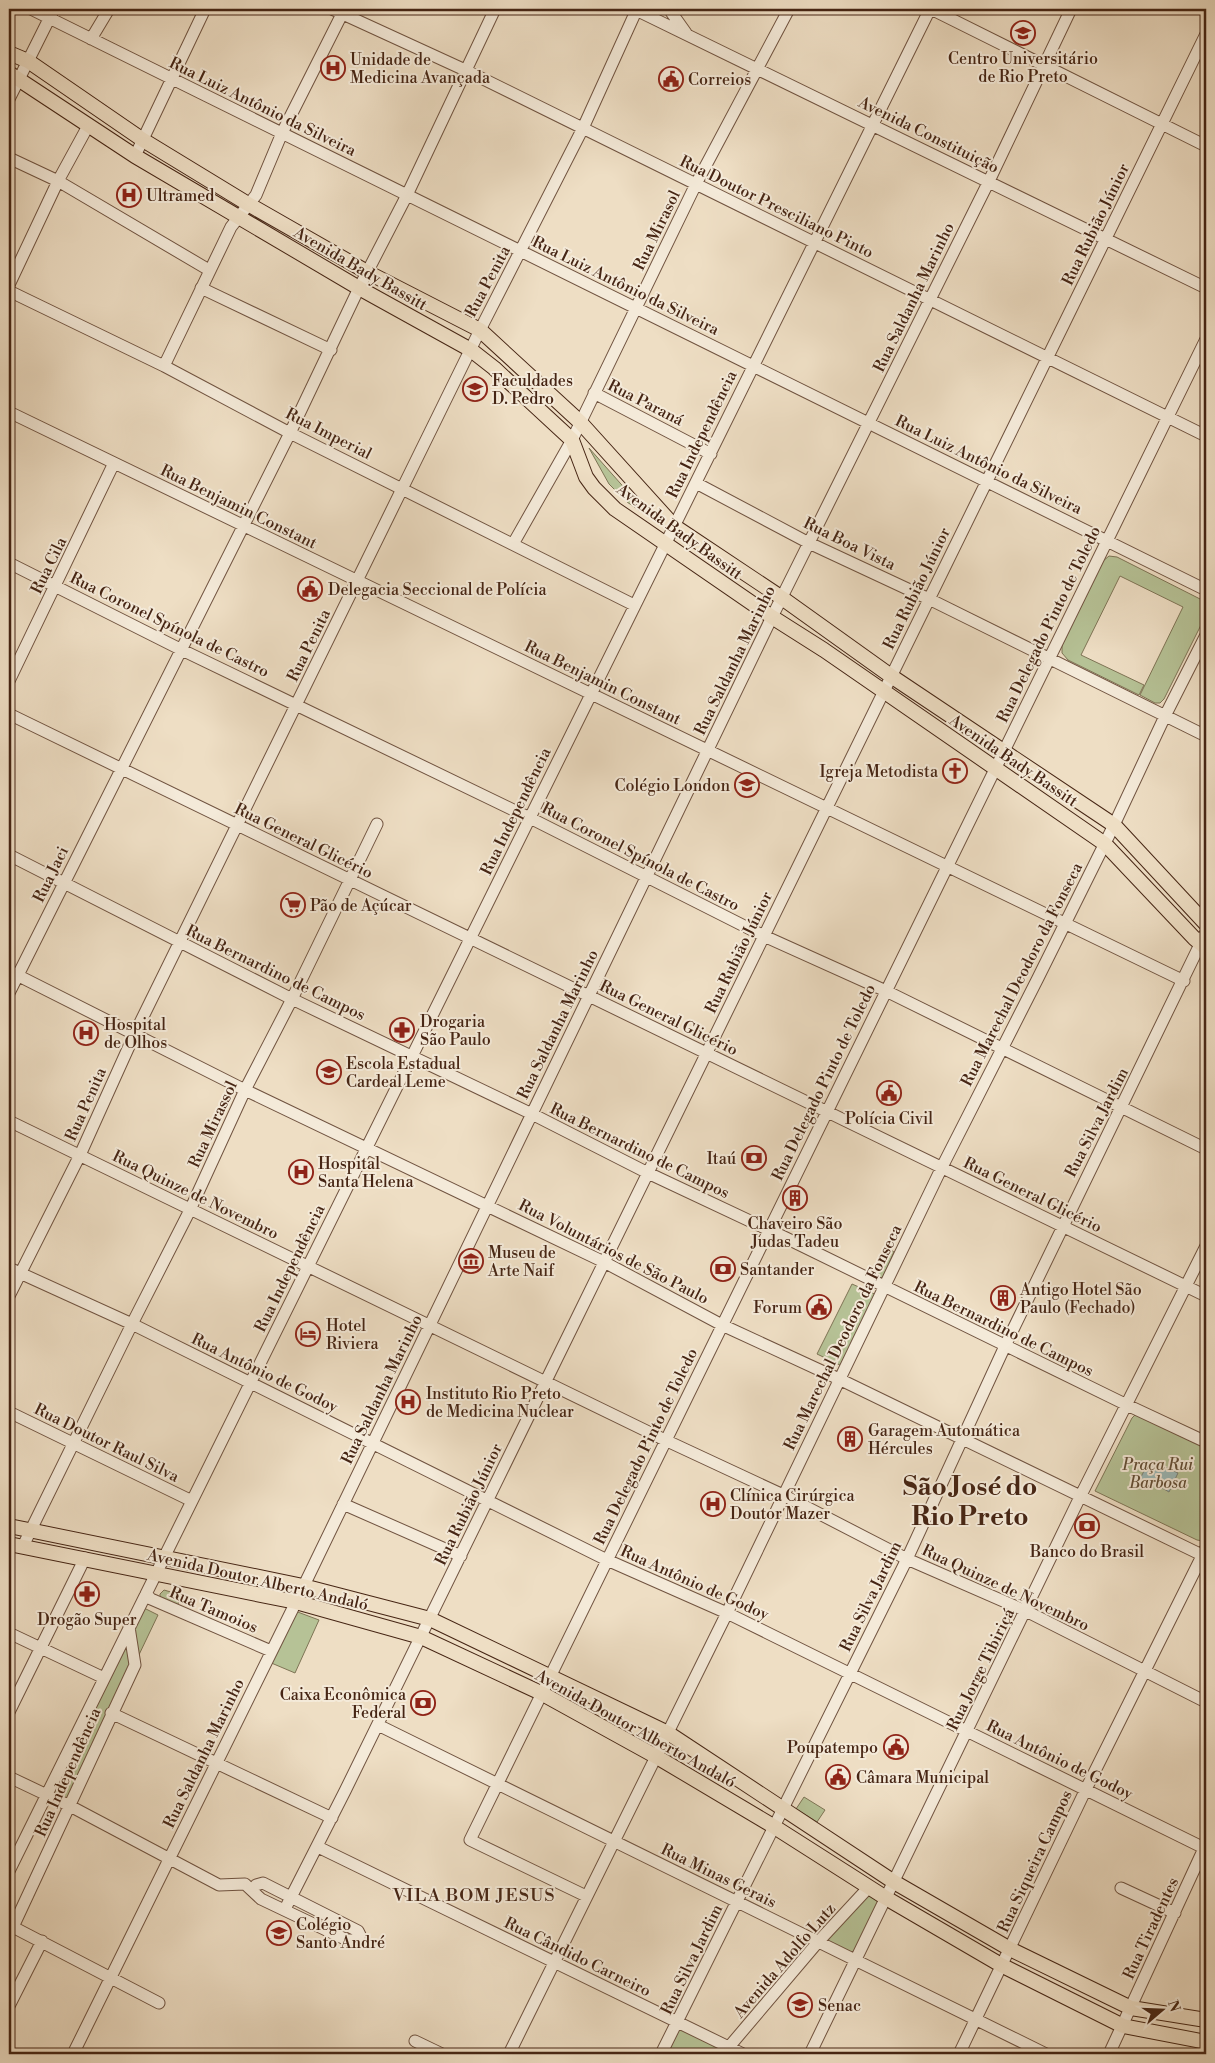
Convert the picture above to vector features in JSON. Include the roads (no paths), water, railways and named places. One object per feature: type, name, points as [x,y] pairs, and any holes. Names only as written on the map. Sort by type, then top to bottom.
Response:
[{"type":"main road","name":"Avenida Bady Bassitt","points":[[9,52],[28,61],[143,140],[248,204],[367,272],[480,330],[580,422],[674,526],[782,598],[891,676],[1114,825],[1206,924]]},
{"type":"main road","name":"Avenida Bady Bassitt","points":[[14,76],[135,156],[359,288],[471,350],[494,368],[572,440],[586,477],[615,509],[772,617],[824,650],[1104,844],[1204,942]]},
{"type":"main road","name":"Avenida Doutor Alberto Andaló","points":[[9,1526],[304,1586],[430,1619],[668,1733],[894,1882],[1010,1949],[1131,2008],[1206,2020]]},
{"type":"main road","name":"Avenida Doutor Alberto Andaló","points":[[16,1545],[296,1602],[421,1637],[541,1693],[657,1757],[773,1826],[886,1898],[1002,1965],[1123,2026],[1206,2042]]},
{"type":"street","name":"Rua Luiz Antônio da Silveira","points":[[31,9],[52,14],[91,39],[1206,590]]},
{"type":"street","points":[[91,39],[109,9]]},
{"type":"street","points":[[135,156],[205,9]]},
{"type":"street","name":"Rua Jaci","points":[[9,993],[13,973],[64,883],[120,769],[182,650],[331,350],[359,288],[407,195],[495,9]]},
{"type":"street","name":"Avenida Constituição","points":[[636,9],[1206,288]]},
{"type":"street","name":"Rua Penita","points":[[9,1296],[14,1270],[80,1155],[134,1033],[238,826],[480,330],[583,128],[636,9]]},
{"type":"street","points":[[669,9],[687,35]]},
{"type":"street","name":"Rua Mirasol","points":[[513,544],[572,440],[696,184],[789,9]]},
{"type":"street","points":[[931,9],[1206,146]]},
{"type":"street","name":"Rua Independência","points":[[9,1870],[156,1572],[165,1558],[634,605],[711,454],[814,242],[931,9]]},
{"type":"street","name":"Rua Saldanha Marinho","points":[[73,2054],[304,1586],[772,617],[989,181],[1071,9]]},
{"type":"street","points":[[164,366],[209,270],[237,217],[256,195],[337,11]]},
{"type":"street","name":"Rua Doutor Presciliano Pinto","points":[[337,11],[466,70],[1206,436]]},
{"type":"street","points":[[9,99],[14,76],[28,61],[52,14]]},
{"type":"street","name":"Rua Rubião Júnior","points":[[285,1909],[378,1725],[1206,34]]},
{"type":"street","points":[[9,285],[58,181],[88,126]]},
{"type":"street","points":[[9,158],[58,181],[209,270]]},
{"type":"street","points":[[201,288],[331,350]]},
{"type":"street","name":"Rua Imperial","points":[[9,291],[164,366],[290,433],[634,605]]},
{"type":"street","name":"Rua Delegado Pinto de Toledo","points":[[586,1896],[470,1840],[1206,339]]},
{"type":"street","name":"Rua Paraná","points":[[594,393],[711,454]]},
{"type":"street","name":"Rua Benjamin Constant","points":[[9,412],[1184,981]]},
{"type":"street","name":"Rua Cila","points":[[9,680],[114,463]]},
{"type":"street","name":"Rua Boa Vista","points":[[696,483],[809,543],[1166,714],[1206,736]]},
{"type":"street","name":"Rua Coronel Spínola de Castro","points":[[9,563],[182,650],[530,818],[764,936],[886,991],[1123,1106],[1206,1149]]},
{"type":"street","name":"Rua Marechal Deodoro da Fonseca","points":[[509,2054],[556,1963],[586,1896],[728,1613],[942,1167],[1065,924],[1206,635]]},
{"type":"street","name":"Rua General Glicério","points":[[9,714],[1206,1296]]},
{"type":"street","name":"Rua Mirassol","points":[[16,1545],[30,1530],[190,1210],[245,1090],[292,999],[377,824]]},
{"type":"street","name":"Rua Bernardino de Campos","points":[[9,855],[292,999],[532,1114],[648,1173],[769,1230],[1126,1405],[1206,1442]]},
{"type":"street","name":"Rua Silva Jardim","points":[[661,2054],[907,1559],[961,1439],[1062,1226],[1204,942]]},
{"type":"street","name":"Rua Voluntários de São Paulo","points":[[13,973],[245,1090],[604,1262],[722,1324],[1080,1497],[1205,1553]]},
{"type":"street","name":"Rua Quinze de Novembro","points":[[9,1121],[190,1210],[430,1324],[665,1440],[784,1495],[907,1559],[1026,1611],[1206,1702]]},
{"type":"street","name":"Rua Jorge Tibiriçá","points":[[810,2054],[968,1732],[1080,1497],[1206,1246]]},
{"type":"street","name":"Rua Antônio de Godoy","points":[[14,1270],[132,1324],[607,1560],[728,1613],[1206,1847]]},
{"type":"street","name":"Rua Doutor Raul Silva","points":[[9,1412],[192,1501]]},
{"type":"street","points":[[343,1504],[461,1556]]},
{"type":"street","name":"Rua Siqueira Campos","points":[[959,2054],[1086,1789],[1205,1553]]},
{"type":"street","points":[[9,1712],[84,1558]]},
{"type":"street","name":"Rua Tamoios","points":[[146,1594],[151,1599],[272,1651]]},
{"type":"street","name":"Rua Independência","points":[[11,1926],[70,1806],[111,1713],[135,1665],[129,1627]]},
{"type":"street","points":[[9,1633],[104,1678]]},
{"type":"street","points":[[111,1713],[332,1818]]},
{"type":"street","name":"Rua Minas Gerais","points":[[378,1725],[1046,2054]]},
{"type":"street","points":[[9,1777],[70,1806],[219,1885],[245,1884],[261,1899],[347,1940],[358,1940],[360,1935],[358,1931],[263,1883],[256,1885],[253,1891]]},
{"type":"street","name":"Rua Cândido Carneiro","points":[[318,1847],[678,2022],[727,2051],[743,2054]]},
{"type":"street","name":"Rua Tiradentes","points":[[1109,2054],[1206,1847]]},
{"type":"street","name":"Avenida Adolfo Lutz","points":[[727,2051],[818,1942],[869,1887]]},
{"type":"street","points":[[1121,1888],[1175,1913]]},
{"type":"street","points":[[301,1917],[306,1906]]},
{"type":"street","points":[[323,1928],[329,1917]]},
{"type":"street","points":[[11,1926],[159,2003]]},
{"type":"street","points":[[9,2006],[42,1942]]},
{"type":"street","points":[[415,2041],[442,2054]]},
{"type":"water","points":[[1154,1462],[1178,1473],[1169,1492],[1152,1482],[1149,1486],[1139,1481],[1145,1469],[1149,1471]]},
{"type":"place","name":"Centro Universitário de Rio Preto","points":[[1023,33]]},
{"type":"place","name":"Unidade de Medicina Avançada","points":[[333,68]]},
{"type":"place","name":"Correios","points":[[671,79]]},
{"type":"place","name":"Ultramed","points":[[129,195]]},
{"type":"place","name":"Faculdades D. Pedro","points":[[475,389]]},
{"type":"place","name":"Delegacia Seccional de Polícia","points":[[310,589]]},
{"type":"place","name":"Igreja Metodista","points":[[955,771]]},
{"type":"place","name":"Colégio London","points":[[747,785]]},
{"type":"place","name":"Pão de Açúcar","points":[[293,905]]},
{"type":"place","name":"Drogaria São Paulo","points":[[402,1030]]},
{"type":"place","name":"Hospital de Olhos","points":[[86,1033]]},
{"type":"place","name":"Escola Estadual Cardeal Leme","points":[[329,1072]]},
{"type":"place","name":"Polícia Civil","points":[[889,1093]]},
{"type":"place","name":"Itaú","points":[[754,1158]]},
{"type":"place","name":"Hospital Santa Helena","points":[[301,1172]]},
{"type":"place","name":"Chaveiro São Judas Tadeu","points":[[795,1198]]},
{"type":"place","name":"Museu de Arte Naif","points":[[471,1261]]},
{"type":"place","name":"Santander","points":[[723,1269]]},
{"type":"place","name":"Antigo Hotel São Paulo (Fechado)","points":[[1003,1298]]},
{"type":"place","name":"Forum","points":[[819,1307]]},
{"type":"place","name":"Hotel Riviera","points":[[308,1334]]},
{"type":"place","name":"Instituto Rio Preto de Medicina Nuclear","points":[[408,1402]]},
{"type":"place","name":"Garagem Automática Hércules","points":[[850,1439]]},
{"type":"place","name":"Clínica Cirúrgica Doutor Mazer","points":[[713,1504]]},
{"type":"place","name":"Banco do Brasil","points":[[1087,1526]]},
{"type":"place","name":"Drogão Super","points":[[87,1594]]},
{"type":"place","name":"Caixa Econômica Federal","points":[[423,1703]]},
{"type":"place","name":"Poupatempo","points":[[896,1747]]},
{"type":"place","name":"Câmara Municipal","points":[[838,1777]]},
{"type":"place","name":"Colégio Santo André","points":[[279,1933]]},
{"type":"place","name":"Senac","points":[[800,2005]]},
{"type":"district","name":"São José do Rio Preto","points":[[970,1501]]},
{"type":"district","name":"VILA BOM JESUS","points":[[474,1895]]},
{"type":"park label","name":"Praça Rui Barbosa","points":[[1158,1473]]}]
